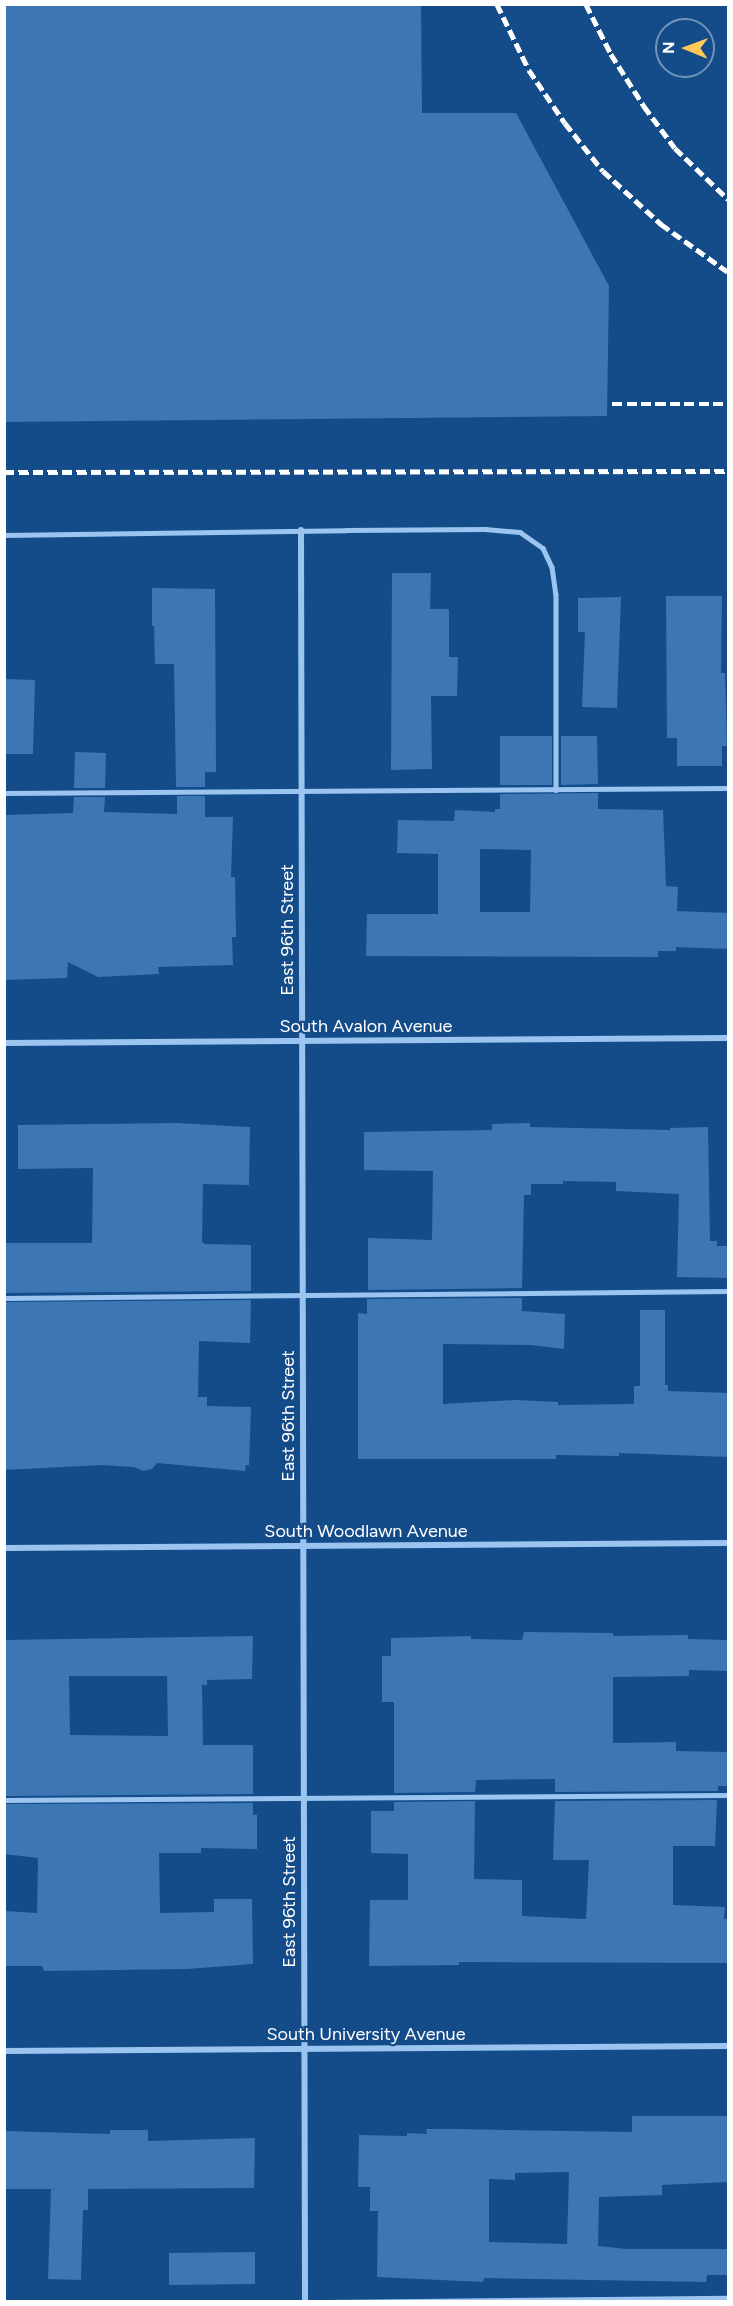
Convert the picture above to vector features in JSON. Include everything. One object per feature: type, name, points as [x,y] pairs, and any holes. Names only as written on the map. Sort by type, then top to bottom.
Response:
[{"type":"street","name":"East 96th Street","points":[[301,530],[305,2301]]},
{"type":"street","name":"South Avalon Avenue","points":[[4,1043],[729,1038]]},
{"type":"street","name":"South Woodlawn Avenue","points":[[4,1548],[729,1543]]},
{"type":"street","name":"South University Avenue","points":[[4,2051],[729,2046]]},
{"type":"lane","points":[[4,535],[301,530],[520,532],[543,548],[552,567],[556,594],[556,790]]},
{"type":"lane","points":[[4,793],[729,789]]},
{"type":"lane","points":[[4,1298],[729,1292]]},
{"type":"lane","points":[[4,1800],[729,1796]]},
{"type":"lane","points":[[326,2301],[729,2298]]},
{"type":"building","points":[[4,4],[421,4],[422,113],[516,113],[609,286],[607,416],[4,422]]},
{"type":"building","points":[[392,573],[431,573],[430,609],[449,609],[449,657],[458,657],[457,696],[431,696],[432,769],[391,770]]},
{"type":"building","points":[[152,588],[215,589],[216,772],[205,772],[205,787],[176,787],[174,664],[155,664]]},
{"type":"building","points":[[666,596],[722,596],[721,673],[725,673],[727,746],[722,746],[722,766],[677,766],[677,738],[667,738]]},
{"type":"building","points":[[621,597],[617,708],[582,707],[585,632],[578,632],[578,598]]},
{"type":"building","points":[[4,679],[35,680],[33,754],[4,754]]},
{"type":"building","points":[[500,736],[552,736],[552,785],[500,785]]},
{"type":"building","points":[[561,736],[597,736],[598,784],[561,785]]},
{"type":"building","points":[[75,752],[106,753],[105,788],[74,788]]},
{"type":"building","points":[[598,793],[598,809],[663,810],[666,886],[678,887],[677,911],[729,913],[729,949],[676,947],[676,951],[658,951],[658,957],[366,956],[367,914],[438,914],[438,854],[397,853],[398,820],[454,821],[455,810],[495,812],[495,809],[500,809],[500,794]],"holes":[[[480,849],[531,850],[530,912],[480,912]]]},
{"type":"building","points":[[177,796],[205,796],[205,817],[233,817],[231,877],[235,877],[236,937],[232,937],[233,965],[158,967],[159,974],[98,977],[68,962],[67,978],[4,980],[4,815],[73,813],[74,797],[105,797],[104,812],[177,814]]},
{"type":"building","points":[[176,1123],[250,1127],[249,1185],[203,1184],[202,1242],[205,1244],[251,1245],[251,1291],[4,1293],[4,1243],[92,1243],[93,1168],[18,1169],[18,1125]]},
{"type":"building","points":[[530,1123],[530,1127],[670,1130],[670,1128],[708,1127],[710,1241],[717,1241],[717,1246],[729,1246],[729,1278],[677,1277],[679,1194],[616,1191],[616,1182],[563,1181],[563,1184],[531,1184],[531,1195],[524,1195],[522,1288],[368,1290],[368,1238],[432,1240],[433,1171],[364,1170],[364,1132],[492,1130],[492,1124]]},
{"type":"building","points":[[522,1298],[522,1311],[565,1314],[564,1349],[532,1345],[443,1344],[443,1404],[515,1400],[558,1402],[558,1405],[634,1404],[634,1386],[640,1386],[640,1310],[665,1310],[665,1385],[668,1385],[668,1391],[729,1393],[729,1457],[619,1453],[619,1456],[556,1455],[556,1459],[358,1459],[358,1313],[367,1314],[367,1299]]},
{"type":"building","points":[[251,1300],[250,1343],[199,1341],[198,1397],[207,1397],[207,1406],[251,1407],[249,1465],[246,1465],[245,1471],[157,1463],[152,1469],[143,1471],[134,1467],[102,1465],[4,1470],[4,1302]]},
{"type":"building","points":[[524,1632],[613,1633],[613,1636],[688,1635],[688,1639],[729,1640],[729,1671],[689,1670],[689,1676],[613,1677],[613,1743],[676,1742],[676,1751],[729,1752],[729,1786],[718,1786],[718,1791],[555,1792],[555,1779],[476,1780],[475,1792],[394,1793],[394,1702],[382,1702],[382,1656],[391,1656],[391,1638],[471,1636],[471,1639],[522,1640]]},
{"type":"building","points":[[253,1636],[252,1679],[207,1680],[207,1685],[202,1685],[203,1745],[253,1745],[253,1794],[4,1796],[4,1640]],"holes":[[[69,1676],[167,1676],[168,1736],[70,1735]]]},
{"type":"building","points":[[717,1800],[715,1846],[673,1846],[673,1905],[725,1907],[724,1919],[729,1919],[729,1963],[459,1962],[459,1965],[369,1966],[370,1900],[408,1900],[408,1854],[371,1853],[371,1811],[394,1811],[394,1802],[475,1801],[474,1879],[522,1880],[522,1916],[586,1919],[589,1860],[553,1860],[555,1801]]},
{"type":"building","points":[[253,1803],[253,1815],[257,1815],[257,1849],[201,1848],[201,1853],[159,1853],[160,1913],[214,1912],[214,1899],[252,1899],[253,1964],[187,1969],[44,1971],[42,1966],[4,1966],[4,1911],[37,1913],[38,1858],[4,1854],[4,1804]]},
{"type":"building","points":[[632,2116],[729,2116],[729,2182],[662,2185],[662,2195],[599,2197],[598,2246],[626,2249],[729,2249],[729,2275],[707,2275],[706,2282],[484,2278],[483,2282],[377,2277],[378,2211],[370,2211],[370,2187],[358,2187],[359,2135],[407,2136],[407,2133],[427,2134],[426,2129],[632,2132]],"holes":[[[569,2172],[567,2244],[489,2242],[489,2179],[515,2180],[515,2173]]]},
{"type":"building","points":[[110,2130],[148,2130],[148,2141],[255,2138],[254,2188],[88,2189],[88,2210],[83,2210],[81,2280],[48,2279],[51,2189],[4,2189],[4,2131],[110,2134]]},
{"type":"building","points":[[255,2252],[255,2284],[169,2285],[169,2253]]},
{"type":"railway","points":[[497,4],[529,70],[565,123],[603,171],[661,224],[728,272]]},
{"type":"railway","points":[[586,4],[611,54],[644,106],[675,148],[728,199]]},
{"type":"railway","points":[[612,404],[728,404]]},
{"type":"railway","points":[[4,472],[728,471]]}]
